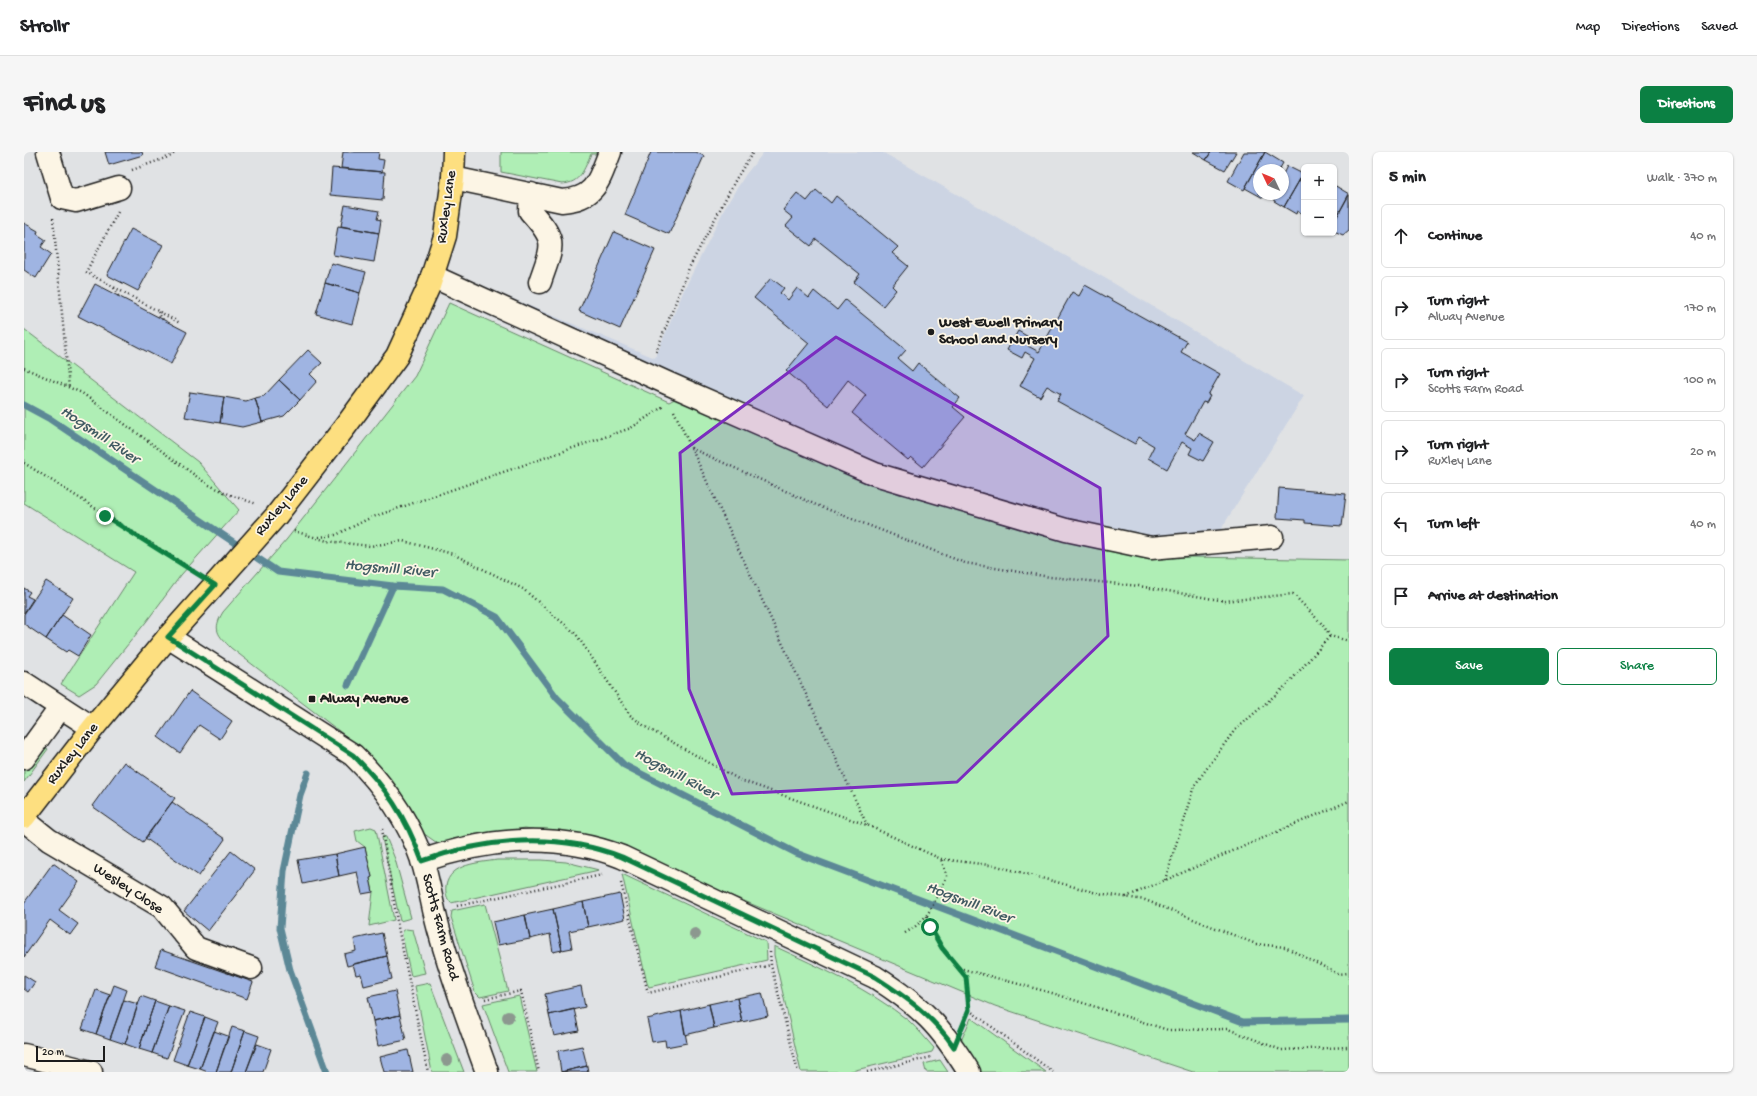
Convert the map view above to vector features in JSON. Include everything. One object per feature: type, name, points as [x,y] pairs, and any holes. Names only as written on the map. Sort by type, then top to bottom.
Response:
[{"type":"main road","name":"Ruxley Lane","points":[[24,817],[93,728],[168,637],[220,579],[264,515],[336,440],[397,356],[432,276],[445,236],[453,178],[454,152]]},
{"type":"street","points":[[48,152],[62,198],[76,201],[119,188]]},
{"type":"street","points":[[453,178],[562,201],[576,200],[590,193],[598,181],[610,152]]},
{"type":"street","points":[[531,194],[530,211],[548,232],[551,248],[540,282]]},
{"type":"street","points":[[432,276],[668,392],[875,474],[1066,530],[1151,548],[1272,537]]},
{"type":"street","name":"Scotts Farm Road","points":[[168,637],[353,755],[372,773],[401,813],[413,836],[422,861],[440,936],[487,1072]]},
{"type":"street","points":[[24,683],[93,728]]},
{"type":"street","points":[[24,758],[60,707]]},
{"type":"street","name":"Wesley Close","points":[[24,820],[49,840],[162,908],[196,948],[251,968]]},
{"type":"street","points":[[422,861],[439,855],[510,841],[536,840],[565,842],[600,848],[621,864],[776,929],[875,977],[904,996],[924,1012],[944,1032],[969,1072]]},
{"type":"street","points":[[24,1055],[91,1072]]},
{"type":"path","points":[[176,152],[171,156],[122,173],[117,180],[123,203],[86,272],[180,323]]},
{"type":"path","points":[[753,152],[736,179],[689,268],[655,354],[668,392],[691,447],[867,824]]},
{"type":"path","points":[[62,198],[53,213],[69,388]]},
{"type":"path","points":[[114,288],[119,297]]},
{"type":"path","points":[[158,311],[163,320]]},
{"type":"path","points":[[24,368],[82,393],[207,484],[233,496],[264,515]]},
{"type":"path","points":[[316,538],[336,536],[370,518],[631,428],[668,392]]},
{"type":"path","points":[[691,447],[814,504],[965,563],[1050,577],[1139,586],[1225,601],[1293,594],[1322,624],[1330,636],[1349,641]]},
{"type":"path","points":[[24,463],[220,579]]},
{"type":"path","points":[[294,531],[327,541],[370,546],[403,541],[453,554],[523,589],[576,634],[630,715],[646,728],[740,780],[867,824],[941,859],[997,866],[1097,893],[1145,900],[1256,944],[1285,947],[1338,974],[1349,973]]},
{"type":"path","points":[[1165,880],[1194,786],[1234,731],[1288,684],[1330,636]]},
{"type":"path","points":[[1126,897],[1349,801]]},
{"type":"path","points":[[382,826],[398,927],[428,1072]]},
{"type":"path","points":[[905,933],[916,927],[927,916],[947,876],[941,859]]},
{"type":"path","points":[[451,907],[621,864],[620,876],[648,993],[771,965]]},
{"type":"path","points":[[868,1072],[941,1055],[954,1047],[969,1010],[966,977],[942,948],[930,927],[927,916]]},
{"type":"path","points":[[776,929],[769,943],[771,965],[798,1072]]},
{"type":"path","points":[[959,968],[1052,993],[1168,1030],[1228,1029],[1281,1050],[1349,1047]]},
{"type":"path","points":[[463,1004],[522,991],[539,1072]]},
{"type":"path","points":[[969,1010],[1053,1072]]},
{"type":"highlighted area","points":[[836,337],[1100,488],[1108,636],[957,782],[732,794],[689,689],[680,453]]},
{"type":"shaded area","name":"West Ewell Primary School and Nursery","points":[[764,152],[882,152],[1103,277],[1304,396],[1203,558],[1138,556],[899,494],[487,305],[474,306],[486,288],[655,358],[684,290],[727,204],[746,174]]},
{"type":"green space","points":[[501,152],[596,152],[596,154],[591,154],[584,170],[578,178],[574,181],[562,184],[501,172]]},
{"type":"green space","points":[[449,303],[669,402],[682,395],[899,494],[1138,556],[1349,560],[1349,1072],[1193,1072],[995,1006],[596,839],[525,828],[470,837],[440,845],[420,831],[381,770],[352,741],[231,648],[220,636],[217,628],[223,612],[287,539],[415,376]]},
{"type":"green space","points":[[24,329],[198,462],[239,510],[181,575],[146,622],[96,684],[79,695],[61,684],[134,572],[24,503]]},
{"type":"green space","points":[[42,745],[48,749],[24,782],[24,769]]},
{"type":"green space","points":[[371,827],[376,829],[394,920],[369,926],[373,892],[370,878],[372,877],[365,847],[357,841],[355,831]]},
{"type":"green space","points":[[383,836],[386,837],[395,859],[411,918],[400,921],[382,838]]},
{"type":"green space","points":[[497,860],[542,860],[566,862],[599,870],[451,903],[448,900],[446,886],[449,878],[459,868],[474,863]]},
{"type":"green space","points":[[622,874],[766,942],[767,960],[649,987]]},
{"type":"green space","points":[[485,904],[508,991],[480,997],[475,992],[451,917],[452,911]]},
{"type":"green space","points":[[406,929],[413,930],[425,973],[411,976],[402,935],[403,931]]},
{"type":"green space","points":[[774,946],[844,980],[894,1009],[922,1034],[934,1048],[932,1052],[847,1072],[801,1072],[774,955]]},
{"type":"green space","points":[[430,983],[464,1072],[432,1072],[415,986]]},
{"type":"green space","points":[[519,996],[537,1072],[508,1072],[483,1004]]},
{"type":"green space","points":[[971,1018],[1046,1072],[978,1072],[960,1043]]},
{"type":"green space","points":[[940,1060],[948,1072],[926,1072],[924,1064]]},
{"type":"building","points":[[105,152],[142,152],[143,155],[109,165]]},
{"type":"building","points":[[343,152],[379,152],[378,159],[384,160],[382,172],[341,168]]},
{"type":"building","points":[[651,152],[696,152],[704,156],[669,234],[625,215]]},
{"type":"building","points":[[1193,152],[1211,152],[1206,160]]},
{"type":"building","points":[[1211,152],[1236,152],[1225,170],[1206,160]]},
{"type":"building","points":[[1244,152],[1265,152],[1258,164],[1253,164],[1253,174],[1244,190],[1228,181]]},
{"type":"building","points":[[1265,152],[1283,163],[1282,164],[1258,164]]},
{"type":"building","points":[[1289,167],[1301,173],[1301,177],[1289,198]]},
{"type":"building","points":[[332,168],[385,172],[383,200],[330,195]]},
{"type":"building","points":[[1253,174],[1253,192],[1245,188]]},
{"type":"building","points":[[1301,177],[1301,213],[1297,211],[1296,214],[1284,207]]},
{"type":"building","points":[[1337,187],[1349,194],[1337,216]]},
{"type":"building","points":[[816,190],[831,203],[836,196],[898,247],[892,253],[908,266],[892,286],[896,290],[883,306],[854,282],[860,274],[816,239],[811,246],[786,226],[793,218],[783,210],[797,193],[807,201]]},
{"type":"building","points":[[1349,195],[1349,230],[1343,235],[1337,232],[1337,217]]},
{"type":"building","points":[[1274,200],[1288,200],[1284,207]]},
{"type":"building","points":[[345,205],[379,211],[377,219],[381,220],[379,233],[341,226]]},
{"type":"building","points":[[24,223],[38,231],[37,234],[46,240],[41,247],[51,254],[36,278],[24,270]]},
{"type":"building","points":[[338,226],[379,233],[374,262],[333,255]]},
{"type":"building","points":[[131,229],[163,245],[138,291],[107,275]]},
{"type":"building","points":[[614,232],[655,250],[620,329],[579,311]]},
{"type":"building","points":[[331,263],[366,272],[360,293],[325,283]]},
{"type":"building","points":[[771,278],[784,288],[780,293],[788,300],[797,288],[809,298],[814,291],[837,310],[845,300],[906,350],[898,359],[912,371],[918,363],[960,398],[953,407],[965,417],[923,467],[911,457],[908,460],[852,413],[866,395],[848,380],[828,406],[786,371],[809,343],[754,298]]},
{"type":"building","points":[[325,283],[360,293],[352,324],[316,314]]},
{"type":"building","points":[[95,284],[187,332],[171,364],[78,316]]},
{"type":"building","name":"West Ewell Primary School and Nursery","points":[[1085,285],[1187,342],[1181,352],[1220,374],[1208,395],[1210,396],[1206,403],[1203,402],[1185,434],[1195,440],[1199,433],[1214,442],[1203,461],[1189,454],[1192,448],[1182,442],[1167,469],[1148,458],[1154,446],[1139,437],[1135,444],[1057,401],[1061,394],[1047,386],[1040,397],[1020,386],[1035,358],[1025,352],[1022,358],[1007,350],[1018,331],[1032,339],[1028,346],[1039,352],[1072,292],[1079,296]]},
{"type":"building","points":[[308,350],[322,363],[310,374],[317,381],[300,400],[279,380]]},
{"type":"building","points":[[279,380],[300,400],[284,416],[262,422],[255,398],[264,396]]},
{"type":"building","points":[[190,392],[224,397],[220,423],[185,417]]},
{"type":"building","points":[[224,397],[246,401],[255,398],[262,422],[242,427],[220,423]]},
{"type":"building","points":[[1279,488],[1346,494],[1342,526],[1305,523],[1305,520],[1277,518]]},
{"type":"building","points":[[46,581],[73,598],[46,639],[24,624],[24,614]]},
{"type":"building","points":[[24,588],[30,592],[27,596],[33,599],[24,613]]},
{"type":"building","points":[[62,615],[91,635],[78,656],[68,650],[66,652],[46,639]]},
{"type":"building","points":[[190,691],[232,721],[220,739],[199,725],[180,753],[158,737]]},
{"type":"building","points":[[124,762],[175,798],[143,842],[92,806]]},
{"type":"building","points":[[172,802],[225,839],[199,876],[145,838]]},
{"type":"building","points":[[365,847],[372,877],[370,878],[373,892],[362,894],[357,872],[339,876],[335,854]]},
{"type":"building","points":[[231,851],[255,870],[208,931],[184,911]]},
{"type":"building","points":[[335,854],[339,876],[303,884],[298,860]]},
{"type":"building","points":[[53,863],[79,882],[59,910],[78,924],[70,935],[50,920],[24,957],[24,903]]},
{"type":"building","points":[[620,894],[625,919],[588,927],[583,902]]},
{"type":"building","points":[[583,902],[588,927],[569,931],[572,948],[562,950],[553,909]]},
{"type":"building","points":[[553,909],[562,950],[553,952],[550,934],[530,939],[525,915]]},
{"type":"building","points":[[525,915],[530,939],[498,945],[493,922]]},
{"type":"building","points":[[382,933],[387,956],[347,966],[344,954],[356,951],[354,939]]},
{"type":"building","points":[[161,950],[253,982],[247,999],[155,966]]},
{"type":"building","points":[[387,956],[392,979],[364,986],[361,974],[356,975],[353,964]]},
{"type":"building","points":[[24,975],[35,982],[28,992],[24,989]]},
{"type":"building","points":[[114,985],[127,990],[110,1039],[96,1034]]},
{"type":"building","points":[[581,986],[585,1007],[549,1015],[545,994]]},
{"type":"building","points":[[96,990],[110,995],[96,1034],[82,1029]]},
{"type":"building","points":[[395,991],[400,1015],[373,1021],[368,997]]},
{"type":"building","points":[[762,993],[768,1016],[742,1022],[737,998]]},
{"type":"building","points":[[141,996],[155,1001],[139,1049],[125,1044]]},
{"type":"building","points":[[737,998],[742,1022],[714,1028],[709,1004]]},
{"type":"building","points":[[124,1000],[138,1004],[125,1044],[110,1039]]},
{"type":"building","points":[[155,1001],[169,1006],[152,1053],[139,1049]]},
{"type":"building","points":[[709,1004],[714,1028],[685,1035],[681,1011]]},
{"type":"building","points":[[169,1006],[185,1011],[167,1058],[152,1053]]},
{"type":"building","points":[[574,1009],[579,1031],[554,1036],[549,1015]]},
{"type":"building","points":[[681,1011],[687,1043],[666,1047],[665,1040],[652,1042],[647,1019]]},
{"type":"building","points":[[190,1012],[205,1017],[187,1065],[173,1060]]},
{"type":"building","points":[[400,1015],[406,1040],[378,1046],[373,1021]]},
{"type":"building","points":[[205,1017],[218,1022],[200,1069],[187,1065]]},
{"type":"building","points":[[232,1027],[245,1031],[231,1072],[216,1072]]},
{"type":"building","points":[[214,1031],[228,1036],[216,1072],[208,1072],[200,1069]]},
{"type":"building","points":[[245,1031],[259,1036],[246,1072],[231,1072]]},
{"type":"building","points":[[257,1044],[271,1049],[263,1072],[246,1072]]},
{"type":"building","points":[[582,1046],[587,1066],[561,1072],[558,1051]]},
{"type":"building","points":[[408,1050],[413,1072],[384,1072],[380,1057]]},
{"type":"building","points":[[587,1066],[588,1072],[561,1072]]},
{"type":"waterway","name":"Hogsmill River","points":[[24,405],[50,419],[278,572],[393,586],[443,589],[497,617],[557,698],[624,765],[796,853],[1243,1022],[1349,1020]]},
{"type":"waterway","points":[[348,685],[393,586]]},
{"type":"waterway","points":[[308,773],[300,795],[284,871],[280,928],[290,970],[327,1072]]},
{"type":"place","name":"West Ewell Primary School and Nursery","points":[[931,332]]},
{"type":"place","name":"Alway Avenue","points":[[312,699]]},
{"type":"route","points":[[105,516],[215,585],[168,637],[353,755],[372,773],[388,793],[413,836],[422,861],[439,855],[510,841],[543,840],[600,848],[776,929],[875,977],[910,999],[944,1032],[954,1047],[969,1010],[966,977],[942,948],[930,927]]}]
